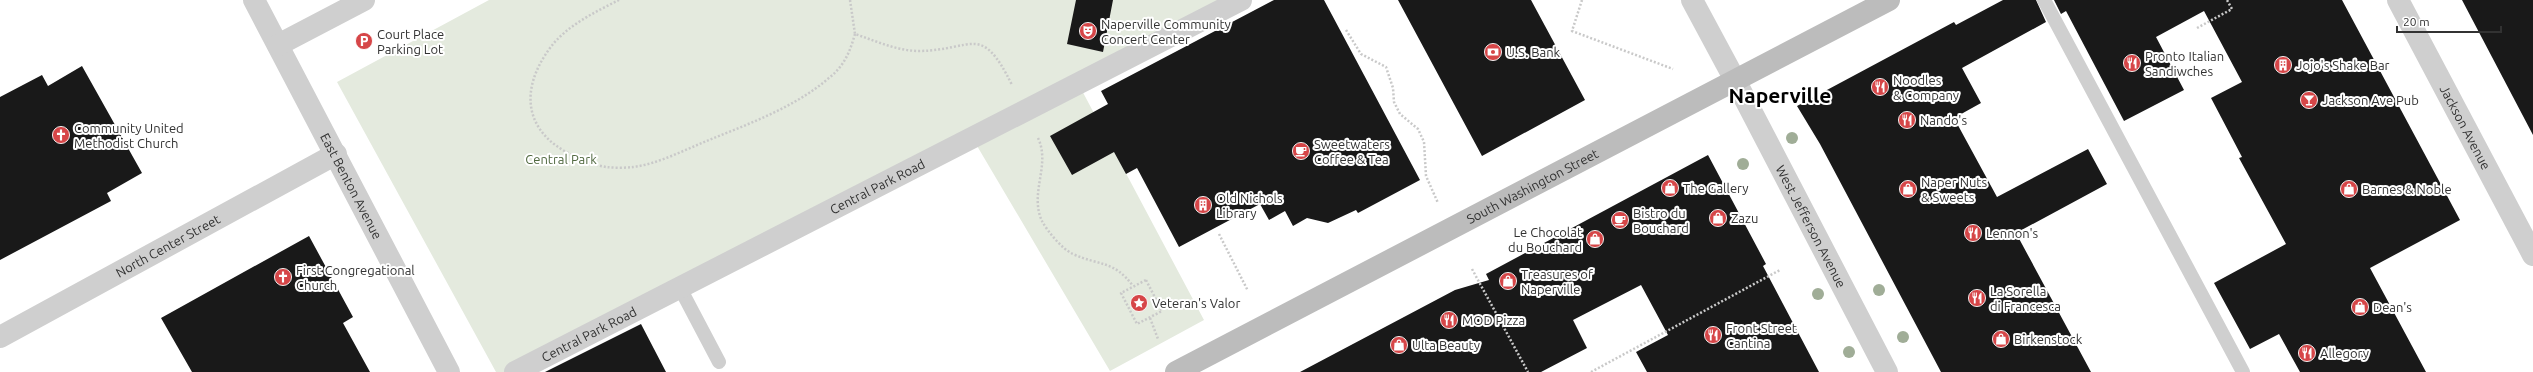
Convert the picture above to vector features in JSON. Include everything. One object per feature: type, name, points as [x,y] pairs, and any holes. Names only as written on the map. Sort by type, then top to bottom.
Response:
[{"type":"main road","name":"South Washington Street","points":[[1176,372],[1888,0]]},
{"type":"street","name":"East Benton Avenue","points":[[254,0],[449,372]]},
{"type":"street","points":[[278,45],[364,0]]},
{"type":"street","name":"Central Park Road","points":[[514,372],[1240,0]]},
{"type":"street","name":"West Jefferson Avenue","points":[[1692,0],[1888,372]]},
{"type":"street","name":"Jackson Avenue","points":[[2398,0],[2533,255]]},
{"type":"street","name":"North Center Street","points":[[0,337],[336,154]]},
{"type":"lane","points":[[2044,0],[2243,372]]},
{"type":"lane","points":[[680,288],[719,362]]},
{"type":"path","points":[[618,0],[594,12],[550,47],[538,68],[532,89],[531,109],[535,124],[546,139],[568,153],[606,167],[633,167],[660,160],[738,128],[798,99],[831,77],[849,56],[855,34]]},
{"type":"path","points":[[1582,0],[1572,30],[1673,69]]},
{"type":"path","points":[[2197,28],[2232,9],[2227,0]]},
{"type":"path","points":[[1346,30],[1361,54],[1386,67],[1393,88],[1394,102],[1400,114],[1418,129],[1424,142],[1426,176],[1451,228]]},
{"type":"path","points":[[1219,234],[1248,291]]},
{"type":"path","points":[[1472,269],[1528,372]]},
{"type":"path","points":[[1591,372],[1780,270]]},
{"type":"path","points":[[1146,280],[1162,311],[1150,317],[1137,324],[1121,293],[1146,280]]},
{"type":"path","points":[[1150,317],[1158,339]]},
{"type":"green space","name":"Central Park","points":[[489,0],[1240,0],[1079,85],[1204,320],[1110,371],[970,134],[507,372],[496,372],[337,82]]},
{"type":"building","name":"Naperville Community Concert Center","points":[[1076,0],[1113,0],[1103,52],[1067,44]]},
{"type":"building","points":[[1274,0],[1324,0],[1420,180],[1358,213],[1356,210],[1328,223],[1307,218],[1293,226],[1285,211],[1269,220],[1260,204],[1179,247],[1137,168],[1126,174],[1114,152],[1072,175],[1050,136],[1108,104],[1101,91]]},
{"type":"building","name":"U.S. Bank","points":[[1398,0],[1531,0],[1585,100],[1482,156]]},
{"type":"building","points":[[2003,0],[2036,0],[2046,22],[1962,68],[1981,103],[1954,118],[1997,197],[2088,149],[2107,184],[2016,233],[2091,372],[1941,372],[1820,144],[1797,106],[1954,22],[1956,25]]},
{"type":"building","points":[[2054,0],[2342,0],[2460,220],[2370,268],[2426,372],[2300,372],[2279,334],[2250,349],[2214,283],[2286,244],[2239,158],[2242,157],[2211,98],[2242,82],[2204,11],[2156,37],[2184,90],[2124,121],[2066,11],[2061,14]]},
{"type":"building","points":[[2462,0],[2533,0],[2533,135]]},
{"type":"building","name":"Community United Methodist Church","points":[[82,66],[142,173],[107,193],[111,201],[0,260],[0,97],[42,75],[48,86]]},
{"type":"building","points":[[1708,155],[1766,264],[1763,266],[1819,372],[1647,372],[1636,352],[1668,335],[1641,285],[1573,320],[1587,348],[1541,372],[1300,372],[1455,290],[1489,280],[1486,274]]},
{"type":"building","name":"First Congregational Church","points":[[309,236],[353,317],[343,323],[370,372],[192,372],[161,318]]},
{"type":"building","points":[[641,324],[666,372],[545,372]]},
{"type":"place","name":"Naperville Community Concert Center","points":[[1088,31]]},
{"type":"place","name":"Court Place Parking Lot","points":[[364,41]]},
{"type":"place","name":"U.S. Bank","points":[[1493,52]]},
{"type":"place","name":"Pronto Italian Sandiwches","points":[[2132,63]]},
{"type":"place","name":"Jojo's Shake Bar","points":[[2283,65]]},
{"type":"place","name":"Noodles & Company","points":[[1880,87]]},
{"type":"place","name":"Jackson Ave Pub","points":[[2309,100]]},
{"type":"place","name":"Nando's","points":[[1907,120]]},
{"type":"place","name":"Community United Methodist Church","points":[[61,135]]},
{"type":"place","name":"Sweetwaters Coffee & Tea","points":[[1301,151]]},
{"type":"place","name":"The Gallery","points":[[1670,188]]},
{"type":"place","name":"Naper Nuts & Sweets","points":[[1908,189]]},
{"type":"place","name":"Barnes & Noble","points":[[2349,189]]},
{"type":"place","name":"Old Nichols Library","points":[[1203,205]]},
{"type":"place","name":"Zazu","points":[[1718,218]]},
{"type":"place","name":"Bistro du Bouchard","points":[[1620,220]]},
{"type":"place","name":"Lennon's","points":[[1973,233]]},
{"type":"place","name":"Le Chocolat du Bouchard","points":[[1595,239]]},
{"type":"place","name":"First Congregational Church","points":[[283,277]]},
{"type":"place","name":"Treasures of Naperville","points":[[1508,281]]},
{"type":"place","name":"La Sorella di Francesca","points":[[1977,298]]},
{"type":"place","name":"Veteran's Valor","points":[[1139,303]]},
{"type":"place","name":"Dean's","points":[[2360,307]]},
{"type":"place","name":"MOD Pizza","points":[[1449,320]]},
{"type":"place","name":"Front Street Cantina","points":[[1713,335]]},
{"type":"place","name":"Birkenstock","points":[[2001,339]]},
{"type":"place","name":"Ulta Beauty","points":[[1399,345]]},
{"type":"place","name":"Allegory","points":[[2307,353]]},
{"type":"district","name":"Naperville","points":[[1780,95]]}]
